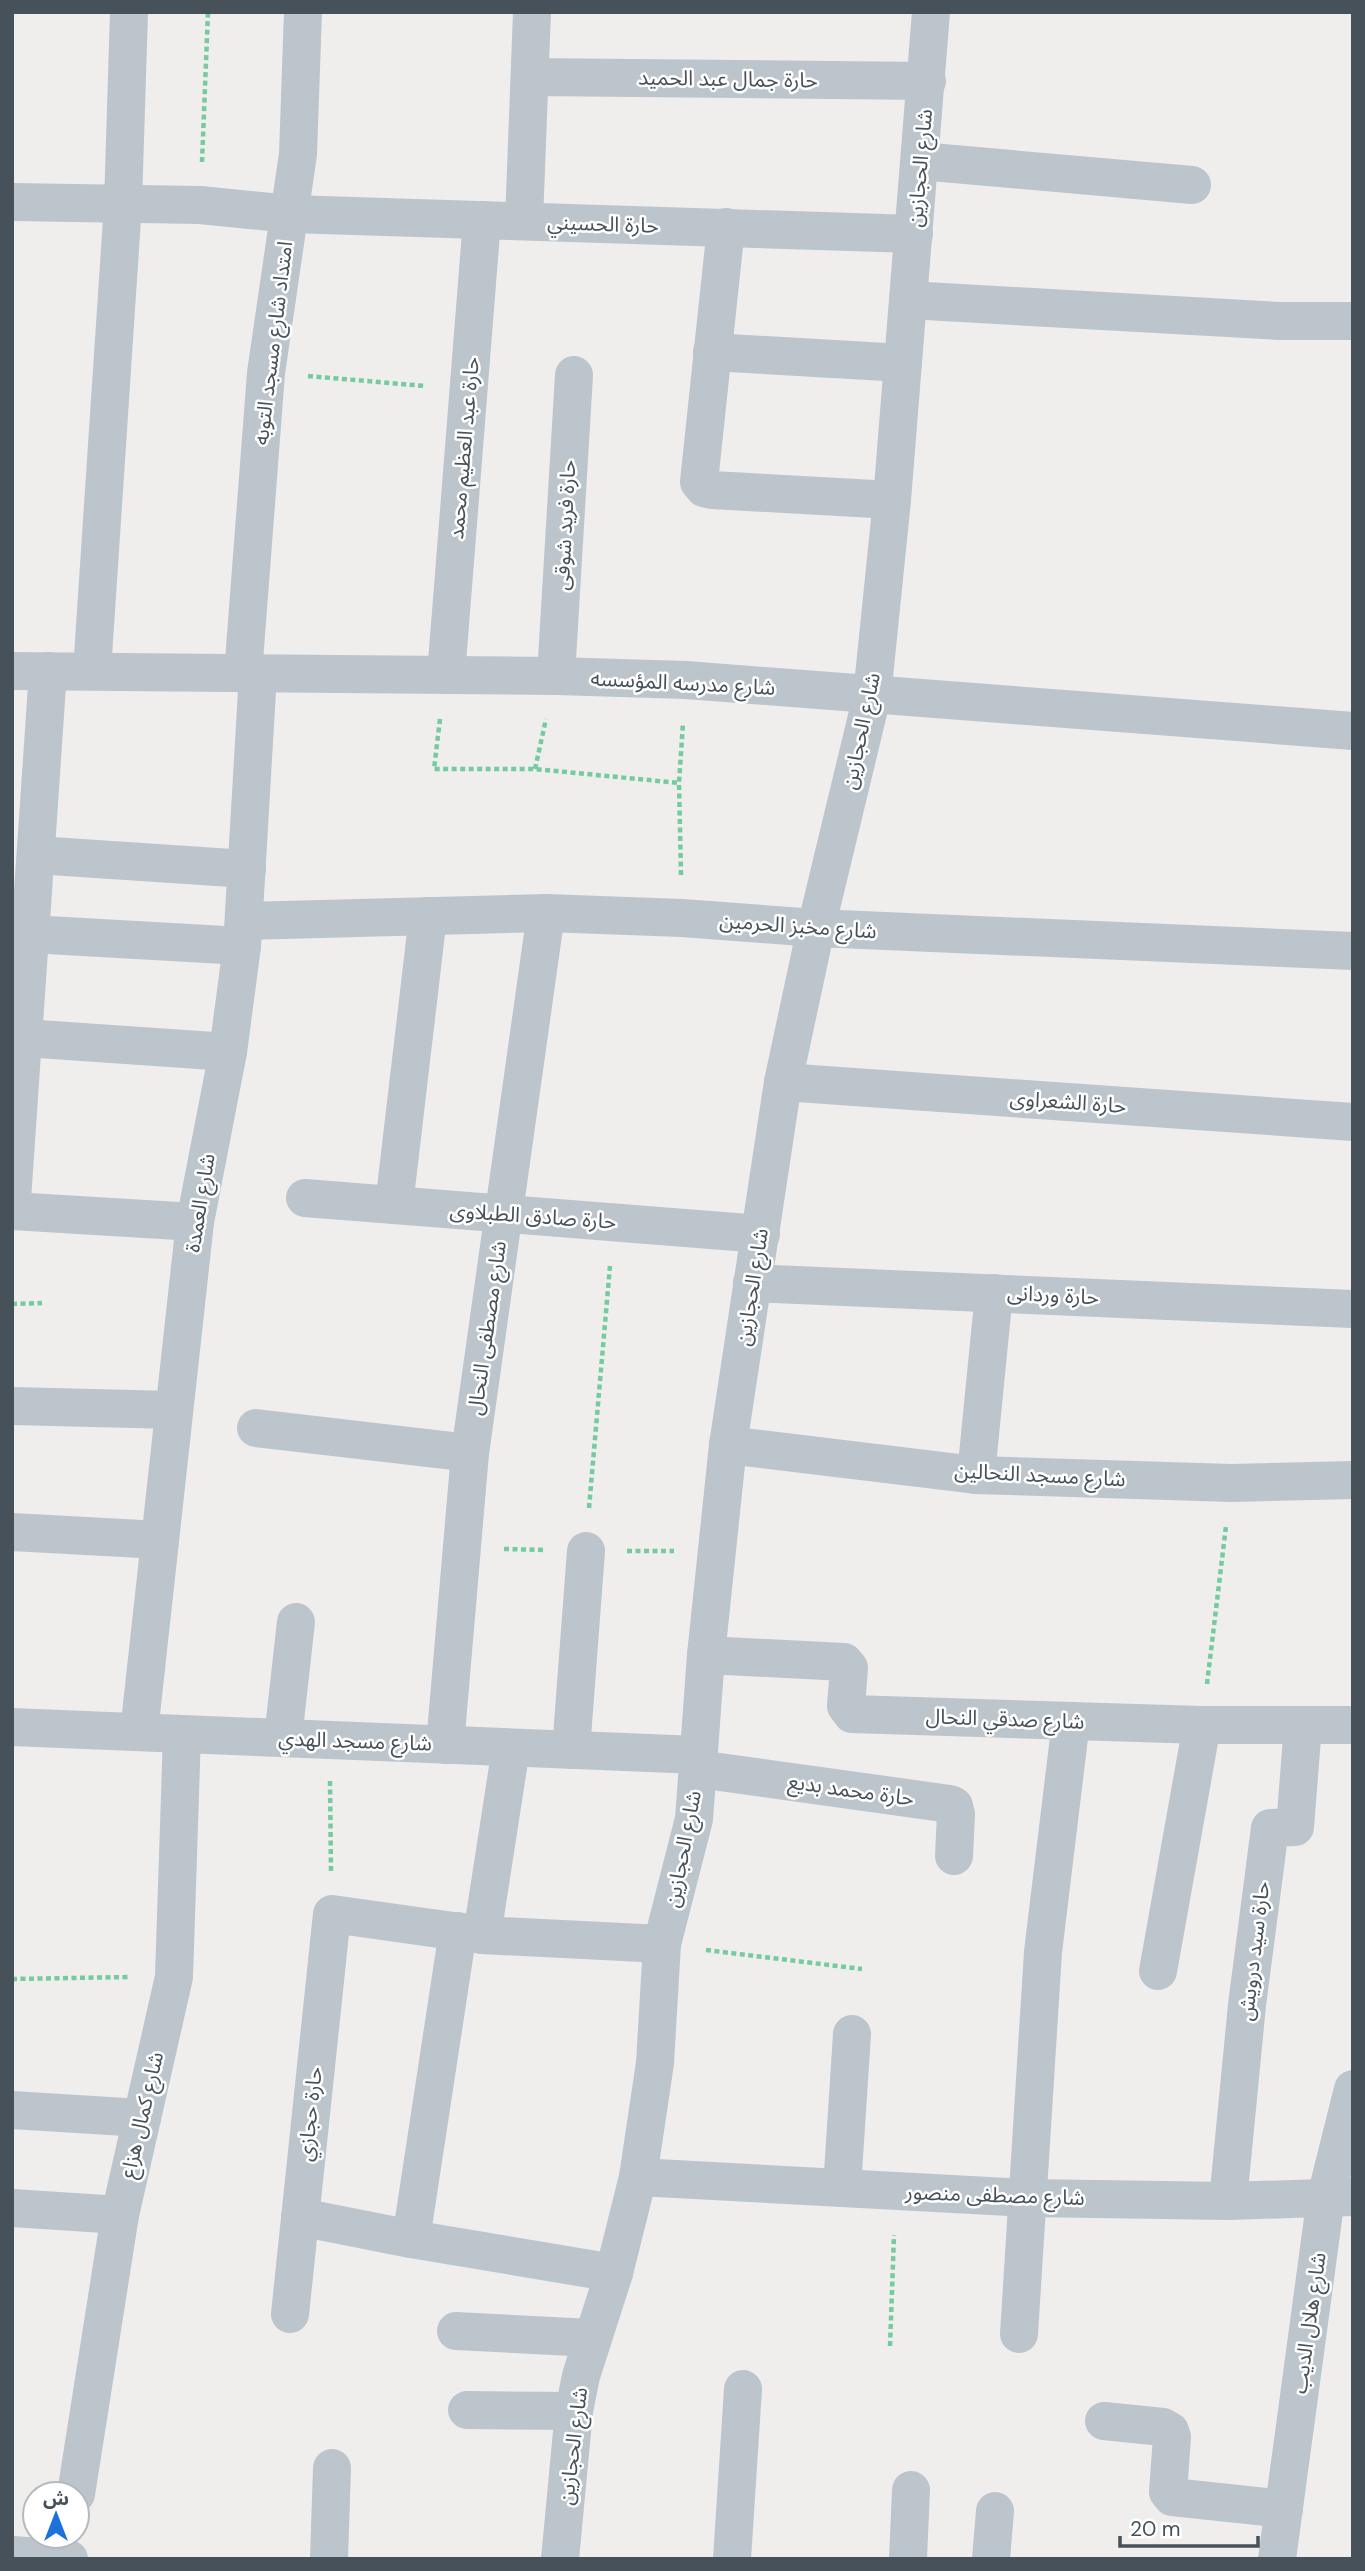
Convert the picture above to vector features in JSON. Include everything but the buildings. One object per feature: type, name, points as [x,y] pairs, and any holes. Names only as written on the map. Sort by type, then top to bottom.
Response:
[{"type":"street","points":[[92,671],[123,204],[129,12]]},
{"type":"street","name":"امتداد شارع مسجد التوبه","points":[[251,674],[265,373],[298,154],[303,12]]},
{"type":"street","points":[[524,221],[532,12]]},
{"type":"street","name":"شارع الحجازين","points":[[561,2559],[574,2411],[592,2338],[614,2273],[638,2177],[655,2063],[662,1944],[694,1819],[706,1655],[728,1445],[783,1082],[816,928],[872,696],[892,500],[931,12]]},
{"type":"street","name":"حارة جمال عبد الحميد","points":[[530,77],[927,81]]},
{"type":"street","points":[[920,161],[1192,185]]},
{"type":"street","name":"حارة الحسيني","points":[[12,202],[200,205],[291,214],[914,234]]},
{"type":"street","name":"حارة عبد العظيم محمد","points":[[446,675],[482,220]]},
{"type":"street","points":[[726,228],[699,482],[704,488],[892,500]]},
{"type":"street","points":[[908,300],[1280,321],[1353,321]]},
{"type":"street","points":[[712,352],[903,363]]},
{"type":"street","name":"حارة فريد شوقى","points":[[556,676],[574,375]]},
{"type":"street","points":[[12,1199],[36,855],[30,671]]},
{"type":"street","name":"شارع مدرسه المؤسسه","points":[[30,671],[556,676],[686,680],[1353,731]]},
{"type":"street","name":"شارع العمدة","points":[[139,1732],[195,1222],[228,1052],[243,934],[251,674]]},
{"type":"street","points":[[36,855],[247,869]]},
{"type":"street","name":"شارع مخبز الحرمين","points":[[30,934],[243,934],[428,916],[546,913],[682,918],[816,928],[1353,951]]},
{"type":"street","name":"شارع مصطفى النحال","points":[[445,1745],[470,1453],[546,913]]},
{"type":"street","points":[[394,1205],[428,916]]},
{"type":"street","points":[[23,1038],[228,1052]]},
{"type":"street","name":"حارة الشعراوى","points":[[783,1082],[1353,1122]]},
{"type":"street","name":"حارة صادق الطبلاوى","points":[[305,1198],[761,1234]]},
{"type":"street","points":[[12,1211],[195,1222]]},
{"type":"street","name":"حارة وردانى","points":[[752,1283],[1353,1309]]},
{"type":"street","points":[[976,1475],[994,1293]]},
{"type":"street","points":[[12,1406],[174,1410]]},
{"type":"street","points":[[256,1428],[470,1453]]},
{"type":"street","name":"شارع مسجد النحالين","points":[[728,1445],[976,1475],[1231,1483],[1353,1480]]},
{"type":"street","points":[[12,1532],[160,1540]]},
{"type":"street","points":[[571,1750],[586,1551]]},
{"type":"street","points":[[283,1738],[296,1622]]},
{"type":"street","name":"شارع صدقي النحال","points":[[706,1655],[844,1662],[849,1668],[846,1706],[852,1714],[1202,1725],[1353,1725]]},
{"type":"street","points":[[1019,2334],[1043,1952],[1071,1721]]},
{"type":"street","points":[[1158,1971],[1202,1725]]},
{"type":"street","name":"حارة سيد درويش","points":[[1228,2201],[1247,2005],[1270,1828],[1295,1827],[1303,1725]]},
{"type":"street","name":"شارع مسجد الهدي","points":[[12,1727],[571,1750],[698,1762]]},
{"type":"street","name":"شارع كمال هزاع","points":[[78,2480],[120,2216],[174,1976],[182,1734]]},
{"type":"street","points":[[411,2239],[470,1933],[511,1748]]},
{"type":"street","name":"حارة محمد بديع","points":[[698,1762],[950,1804],[954,1806],[956,1814],[954,1856]]},
{"type":"street","points":[[332,1913],[470,1933],[662,1944]]},
{"type":"street","name":"حارة حجازي","points":[[290,2314],[332,1913]]},
{"type":"street","points":[[842,2188],[852,2034]]},
{"type":"street","name":"شارع هلال الديب","points":[[1277,2559],[1340,2197],[1353,2089]]},
{"type":"street","points":[[12,2110],[142,2118]]},
{"type":"street","name":"شارع مصطفى منصور","points":[[638,2177],[1029,2198],[1228,2201],[1340,2197]]},
{"type":"street","points":[[12,2208],[120,2216]]},
{"type":"street","points":[[300,2217],[411,2239],[614,2273]]},
{"type":"street","points":[[456,2331],[592,2338]]},
{"type":"street","points":[[732,2559],[743,2389]]},
{"type":"street","points":[[467,2410],[574,2411]]},
{"type":"street","points":[[1104,2421],[1163,2427],[1170,2431],[1172,2437],[1168,2492],[1172,2497],[1284,2509]]},
{"type":"street","points":[[329,2559],[332,2468]]},
{"type":"street","points":[[908,2559],[911,2490]]},
{"type":"street","points":[[991,2559],[995,2511]]},
{"type":"street","points":[[12,2555],[69,2559]]},
{"type":"path","points":[[200,205],[208,12]]},
{"type":"path","points":[[265,373],[470,390]]},
{"type":"path","points":[[446,675],[434,769],[535,769],[679,783]]},
{"type":"path","points":[[682,918],[679,783],[686,680]]},
{"type":"path","points":[[586,1551],[614,1222]]},
{"type":"path","points":[[12,1304],[41,1303]]},
{"type":"path","points":[[1202,1725],[1231,1483]]},
{"type":"path","points":[[462,1548],[718,1551]]},
{"type":"path","points":[[330,1740],[332,1913]]},
{"type":"path","points":[[662,1944],[862,1969]]},
{"type":"path","points":[[12,1979],[174,1976]]},
{"type":"path","points":[[890,2346],[896,2191]]}]
